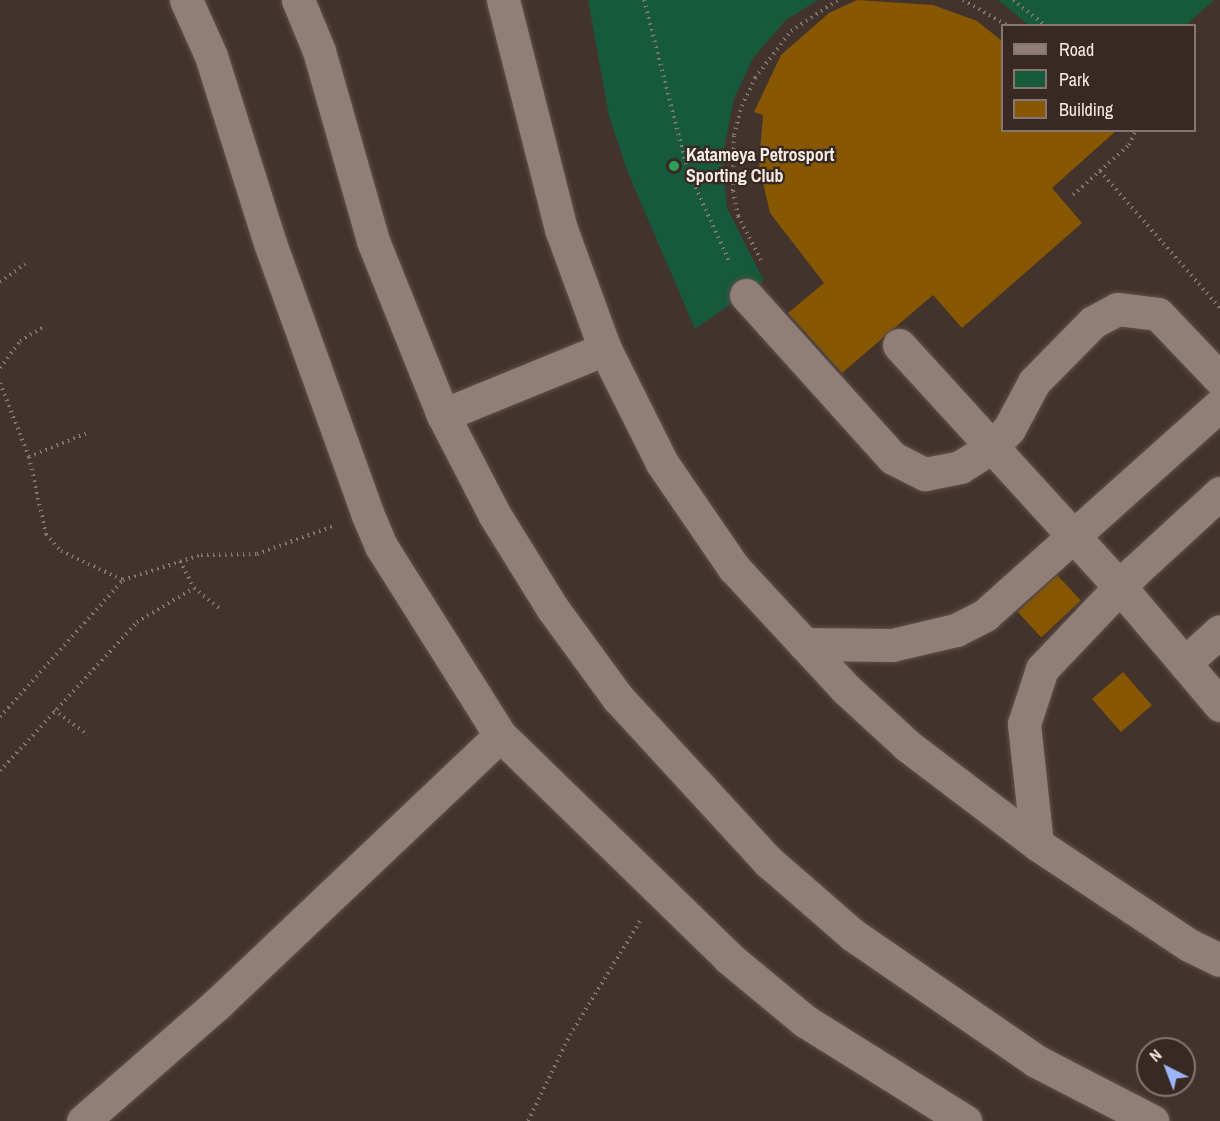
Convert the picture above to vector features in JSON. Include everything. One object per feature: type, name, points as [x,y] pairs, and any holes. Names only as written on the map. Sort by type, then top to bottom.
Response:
[{"type":"street","points":[[186,0],[211,56],[270,243],[381,546],[500,735],[658,892],[805,1021],[965,1121]]},
{"type":"street","points":[[298,0],[319,51],[373,241],[443,415],[495,514],[560,618],[647,732],[769,862],[853,935],[942,1001],[1036,1061],[1152,1121]]},
{"type":"street","points":[[503,0],[561,229],[605,349],[662,463],[734,568],[804,644],[908,746],[1037,844],[1189,945],[1220,960]]},
{"type":"street","points":[[754,304],[908,469],[944,474],[992,447],[1009,429],[1034,382],[1094,321],[1117,309],[1158,314],[1220,379]]},
{"type":"street","points":[[899,345],[1120,587],[1220,705]]},
{"type":"street","points":[[443,415],[605,349]]},
{"type":"street","points":[[804,644],[892,645],[956,630],[1012,596],[1074,536],[1220,405]]},
{"type":"street","points":[[1037,844],[1025,753],[1030,695],[1060,646],[1220,493]]},
{"type":"street","points":[[1185,663],[1220,631]]},
{"type":"street","points":[[83,1121],[217,1004],[500,735]]},
{"type":"path","points":[[644,0],[688,171],[754,304],[775,291],[738,216],[731,164],[734,135],[755,78],[772,54],[791,31],[836,0]]},
{"type":"path","points":[[963,0],[1005,24]]},
{"type":"path","points":[[1013,0],[1043,24]]},
{"type":"path","points":[[1073,195],[1129,145],[1135,132]]},
{"type":"path","points":[[1100,171],[1220,308]]},
{"type":"path","points":[[0,282],[25,264]]},
{"type":"path","points":[[0,368],[20,341],[43,327]]},
{"type":"path","points":[[0,383],[29,457],[46,534],[61,551],[123,580]]},
{"type":"path","points":[[29,457],[87,434]]},
{"type":"path","points":[[0,717],[123,580],[180,561],[266,552],[367,513]]},
{"type":"path","points":[[180,561],[194,588],[221,610]]},
{"type":"path","points":[[0,771],[137,622],[194,588]]},
{"type":"path","points":[[54,710],[88,735]]},
{"type":"path","points":[[528,1121],[581,1015],[658,892]]},
{"type":"green space","name":"Katameya Petrosport Sporting Club","points":[[588,0],[818,0],[786,20],[753,58],[734,99],[722,158],[727,208],[764,281],[695,329],[628,173],[609,116]]},
{"type":"green space","points":[[998,0],[1214,0],[1187,24],[1028,24]]},
{"type":"building","points":[[857,0],[933,5],[977,21],[1001,40],[1001,132],[1115,132],[1052,188],[1082,223],[962,328],[933,295],[842,373],[788,313],[824,283],[770,213],[759,165],[763,115],[754,112],[781,55],[829,13]]},
{"type":"building","points":[[1057,575],[1081,601],[1041,637],[1018,612]]},
{"type":"building","points":[[1123,672],[1152,705],[1121,732],[1092,699]]},
{"type":"place","name":"Katameya Petrosport Sporting Club","points":[[674,166]]}]
